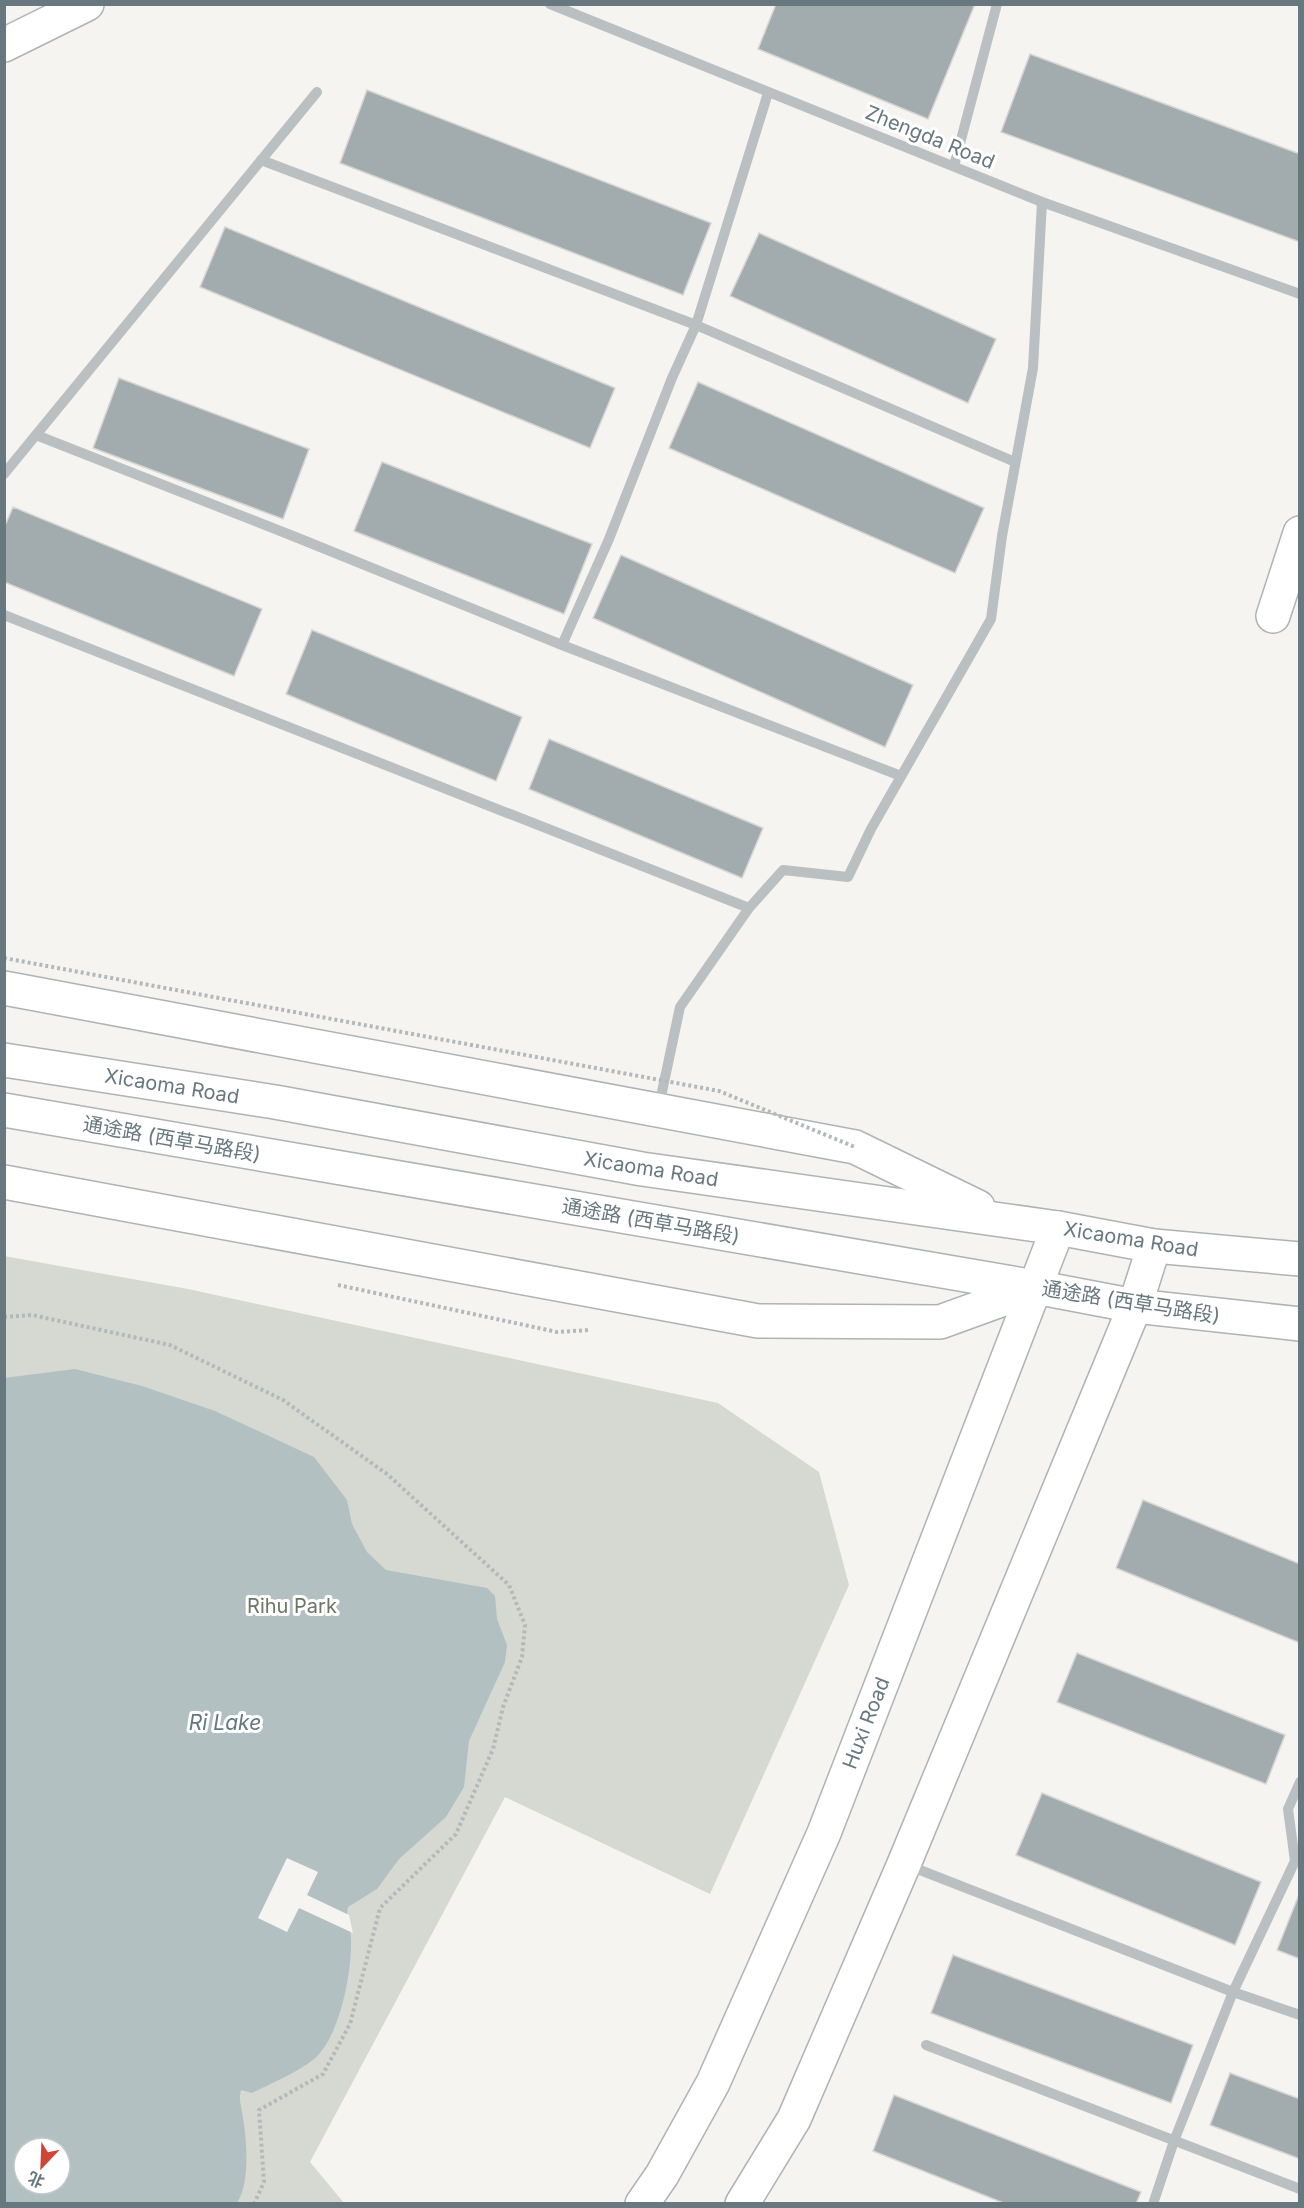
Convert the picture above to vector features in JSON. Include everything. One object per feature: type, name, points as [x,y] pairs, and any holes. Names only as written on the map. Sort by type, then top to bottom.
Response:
[{"type":"main road","points":[[4,45],[87,4]]},
{"type":"main road","points":[[1273,616],[1299,533]]},
{"type":"main road","points":[[4,988],[855,1146],[1003,1220]]},
{"type":"main road","name":"Xicaoma Road","points":[[4,1060],[275,1102],[642,1169],[1058,1228],[1154,1246],[1299,1259]]},
{"type":"main road","name":"通途路 (西草马路段)","points":[[4,1110],[1135,1306],[1299,1324]]},
{"type":"main road","points":[[4,1182],[758,1321],[940,1322],[1035,1287]]},
{"type":"main road","name":"Huxi Road","points":[[642,2204],[662,2175],[713,2083],[824,1833],[1058,1228]]},
{"type":"main road","points":[[742,2204],[794,2119],[904,1864],[1135,1306],[1154,1246]]},
{"type":"street","name":"Zhengda Road","points":[[550,4],[1042,202],[1299,294]]},
{"type":"street","points":[[954,166],[997,4]]},
{"type":"street","points":[[4,474],[317,92]]},
{"type":"street","points":[[562,645],[609,539],[672,378],[696,325],[768,93]]},
{"type":"street","points":[[261,160],[696,325],[1015,462]]},
{"type":"street","points":[[658,1110],[680,1007],[748,908],[783,870],[848,877],[871,829],[991,620],[1002,536],[1033,368],[1042,202]]},
{"type":"street","points":[[36,435],[309,542],[562,645],[901,776]]},
{"type":"street","points":[[4,615],[748,908]]},
{"type":"street","points":[[1153,2204],[1174,2141],[1233,1992],[1296,1861],[1288,1809],[1299,1782]]},
{"type":"street","points":[[904,1864],[1233,1992],[1299,2015]]},
{"type":"street","points":[[926,2045],[1299,2189]]},
{"type":"path","points":[[4,958],[719,1091],[855,1146]]},
{"type":"path","points":[[4,1317],[32,1315],[170,1345],[283,1400],[387,1474],[509,1584],[525,1625],[522,1657],[503,1707],[493,1749],[456,1834],[380,1908],[350,2024],[323,2074],[260,2110],[264,2182],[254,2204]]},
{"type":"green space","name":"Rihu Park","points":[[4,1256],[188,1289],[718,1403],[819,1472],[849,1585],[710,1894],[505,1797],[310,2162],[344,2203],[5,2203]]},
{"type":"water","name":"Ri Lake","points":[[75,1369],[142,1386],[215,1411],[314,1457],[347,1500],[352,1524],[367,1552],[386,1570],[487,1588],[495,1596],[497,1619],[507,1645],[505,1662],[469,1741],[464,1787],[446,1817],[399,1859],[377,1889],[348,1907],[347,1916],[351,1939],[350,1967],[344,1999],[327,2042],[314,2059],[298,2070],[252,2093],[241,2090],[240,2101],[246,2138],[246,2174],[237,2203],[5,2203],[4,1378]]},
{"type":"pier","points":[[287,1858],[318,1872],[307,1895],[349,1915],[353,1933],[299,1908],[287,1932],[258,1918]]},
{"type":"building","points":[[776,4],[975,4],[928,119],[758,49]]},
{"type":"building","points":[[1030,54],[1300,154],[1300,242],[1001,132]]},
{"type":"building","points":[[367,90],[711,223],[683,295],[340,163]]},
{"type":"building","points":[[225,227],[615,388],[590,448],[200,287]]},
{"type":"building","points":[[759,233],[996,339],[968,403],[730,296]]},
{"type":"building","points":[[119,378],[309,449],[283,519],[93,448]]},
{"type":"building","points":[[698,382],[984,508],[955,573],[669,448]]},
{"type":"building","points":[[382,462],[592,544],[564,614],[354,531]]},
{"type":"building","points":[[13,507],[262,609],[234,676],[4,582],[4,528]]},
{"type":"building","points":[[621,555],[913,685],[885,747],[593,618]]},
{"type":"building","points":[[312,630],[522,717],[496,781],[286,694]]},
{"type":"building","points":[[549,739],[763,828],[742,878],[529,789]]},
{"type":"building","points":[[1143,1500],[1300,1564],[1300,1643],[1116,1568]]},
{"type":"building","points":[[1077,1653],[1285,1735],[1266,1784],[1057,1702]]},
{"type":"building","points":[[1042,1793],[1261,1882],[1235,1945],[1016,1855]]},
{"type":"building","points":[[1300,1892],[1300,1959],[1277,1950]]},
{"type":"building","points":[[953,1955],[1193,2045],[1171,2103],[931,2013]]},
{"type":"building","points":[[1230,2073],[1300,2099],[1300,2159],[1210,2125]]},
{"type":"building","points":[[894,2095],[1141,2192],[1136,2204],[1006,2204],[873,2151]]}]
